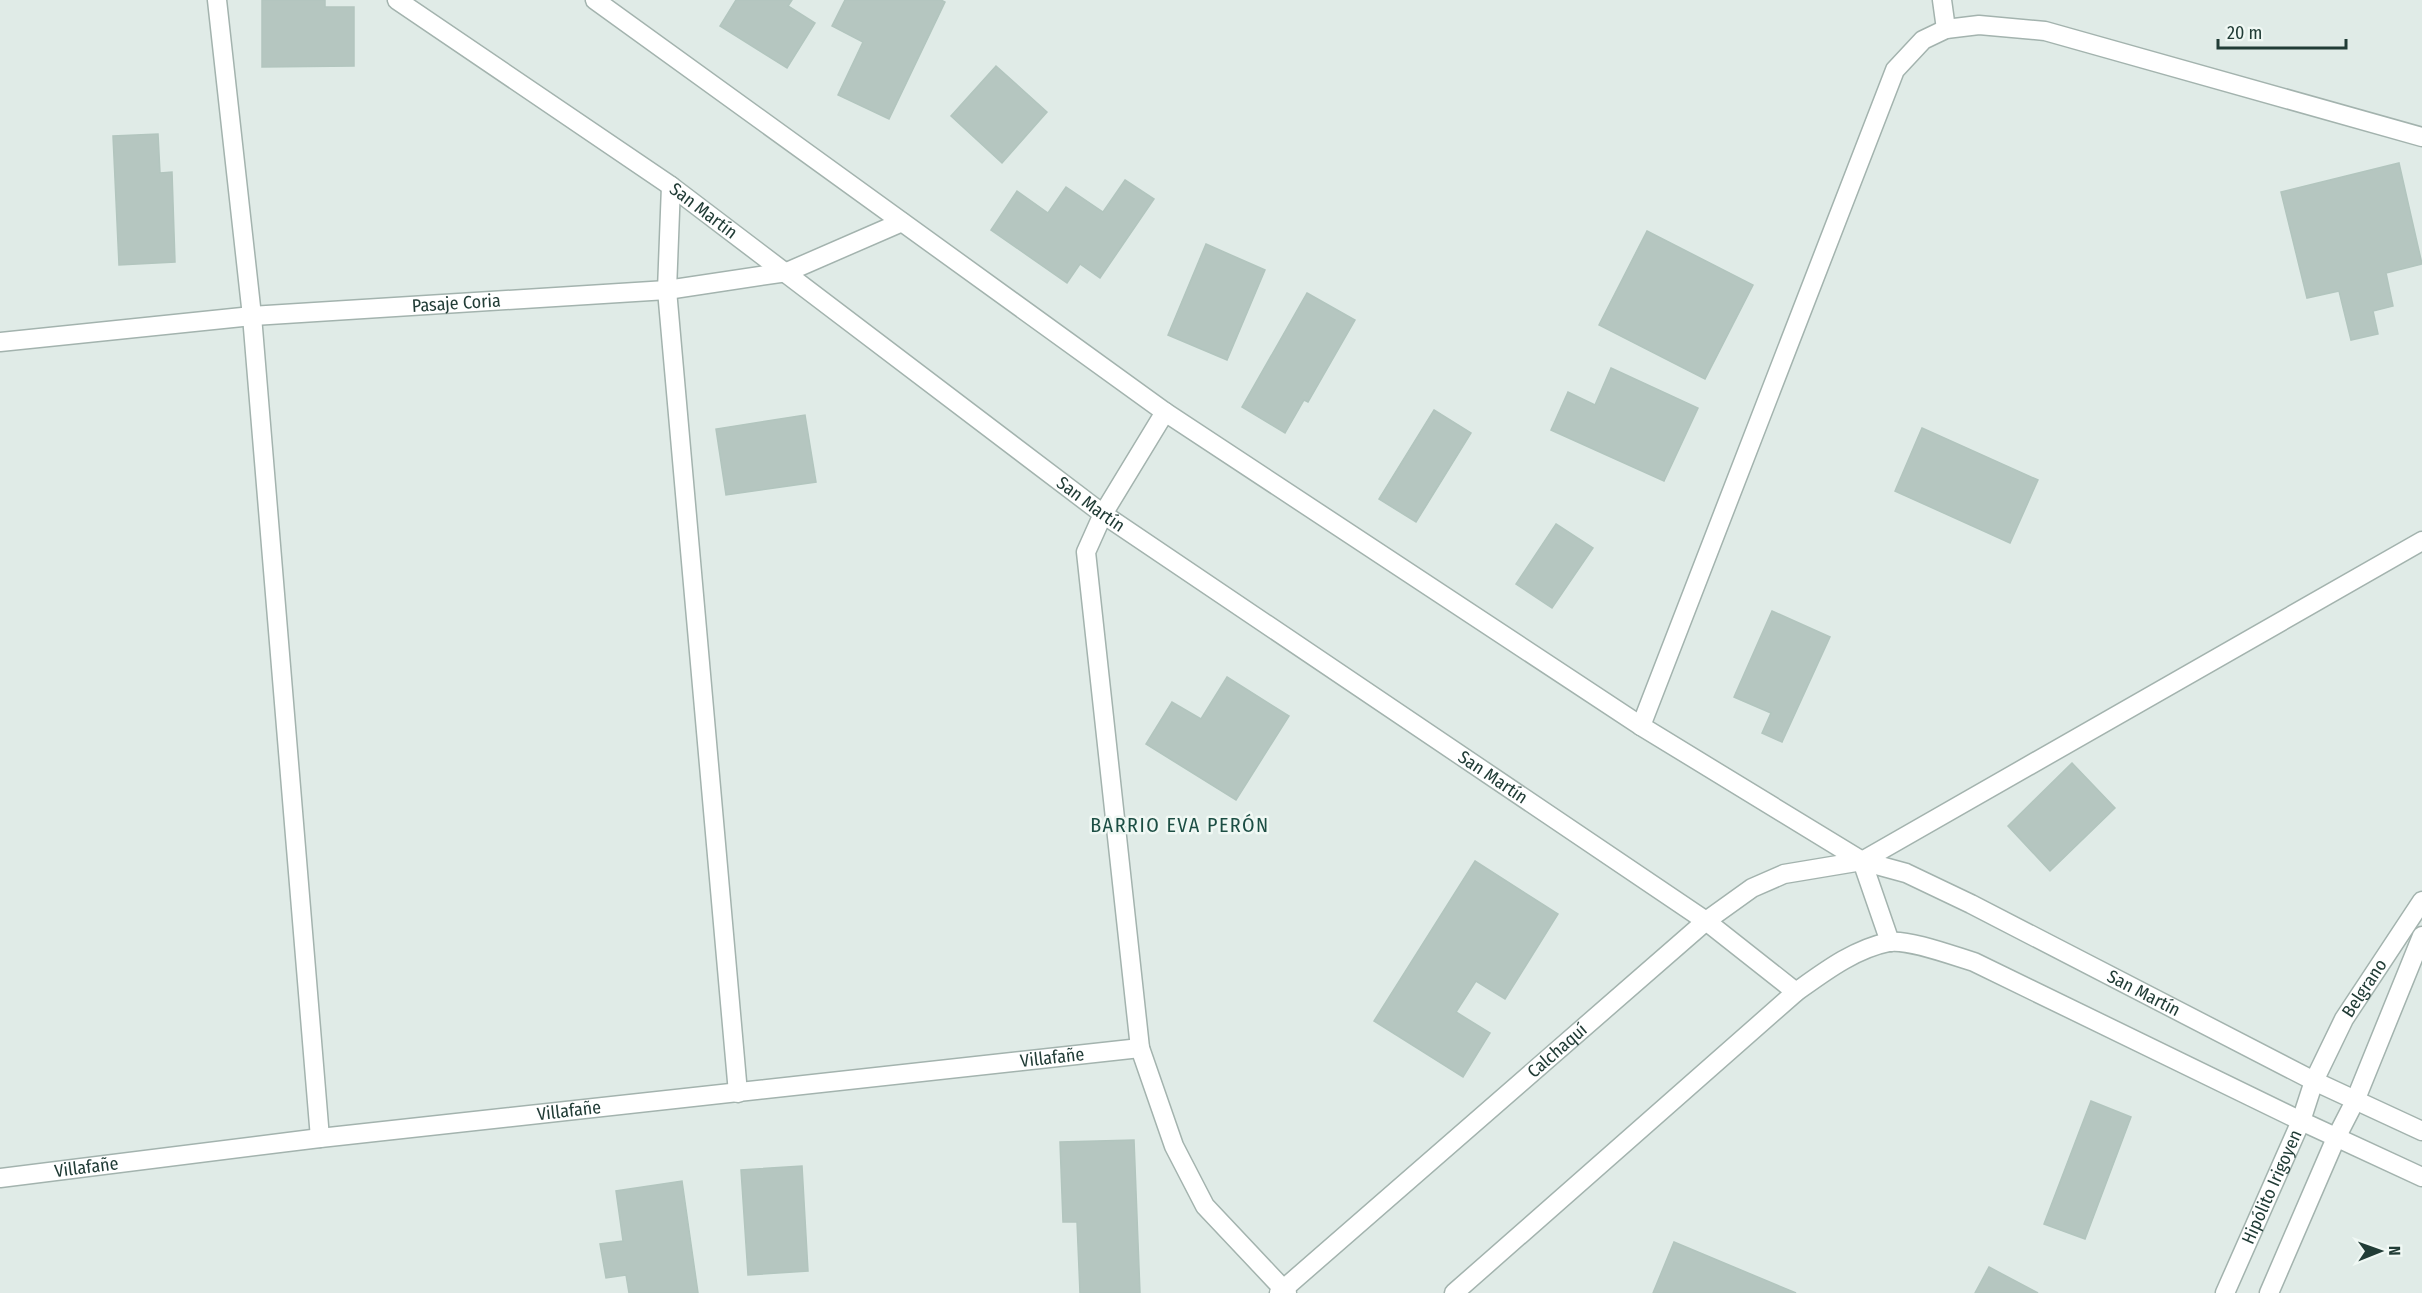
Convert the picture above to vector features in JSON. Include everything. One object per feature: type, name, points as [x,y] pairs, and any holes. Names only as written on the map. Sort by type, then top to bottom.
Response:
[{"type":"street","points":[[217,0],[252,316],[321,1138]]},
{"type":"street","name":"San Martín","points":[[397,0],[671,186],[1103,514],[1706,921],[1796,992]]},
{"type":"street","name":"San Martín","points":[[595,0],[1165,412],[1641,726],[1862,861],[1906,873],[1971,904],[2314,1081],[2422,1131]]},
{"type":"street","points":[[1942,0],[1946,29]]},
{"type":"street","points":[[1641,726],[1895,70],[1923,40],[1946,29],[1979,25],[2045,31],[2422,137]]},
{"type":"street","points":[[671,186],[667,290],[738,1093]]},
{"type":"street","name":"Pasaje Coria","points":[[0,342],[252,316],[667,290],[787,272],[902,222]]},
{"type":"street","points":[[1165,412],[1103,514],[1086,552],[1140,1048],[1174,1146],[1205,1206],[1283,1292]]},
{"type":"street","points":[[1890,942],[1862,861],[2422,541]]},
{"type":"street","name":"Calchaquí","points":[[1283,1292],[1706,921],[1752,888],[1784,874],[1862,861]]},
{"type":"street","name":"Belgrano","points":[[2314,1081],[2344,1019],[2422,901]]},
{"type":"street","name":"Belgrano","points":[[2355,1101],[2422,936]]},
{"type":"street","points":[[1455,1293],[1796,992],[1843,959],[1890,942],[1924,947],[1974,962],[2336,1138],[2422,1177]]},
{"type":"street","name":"Villafañe","points":[[0,1178],[321,1138],[1140,1048]]},
{"type":"street","name":"Hipólito Irigoyen","points":[[2225,1293],[2301,1121],[2314,1081]]},
{"type":"street","points":[[2269,1293],[2336,1138],[2355,1101]]},
{"type":"building","points":[[262,0],[325,0],[325,7],[354,7],[354,66],[262,67]]},
{"type":"building","points":[[736,0],[792,0],[788,6],[815,23],[787,68],[720,26]]},
{"type":"building","points":[[845,0],[941,0],[945,2],[889,119],[838,95],[863,42],[832,26]]},
{"type":"building","points":[[996,66],[1047,112],[1002,163],[951,116]]},
{"type":"building","points":[[158,134],[160,173],[172,172],[175,262],[119,265],[113,136]]},
{"type":"building","points":[[2399,163],[2422,264],[2386,273],[2393,306],[2373,311],[2378,334],[2351,340],[2339,291],[2307,298],[2281,192]]},
{"type":"building","points":[[1125,180],[1154,199],[1100,278],[1080,264],[1067,283],[991,230],[1017,191],[1048,213],[1066,187],[1103,212]]},
{"type":"building","points":[[1647,231],[1753,285],[1705,379],[1599,325]]},
{"type":"building","points":[[1206,244],[1265,270],[1227,360],[1168,335]]},
{"type":"building","points":[[1307,293],[1355,320],[1308,402],[1304,400],[1285,433],[1242,407]]},
{"type":"building","points":[[1611,368],[1698,408],[1664,481],[1551,430],[1568,392],[1595,405]]},
{"type":"building","points":[[1434,410],[1471,433],[1416,522],[1379,499]]},
{"type":"building","points":[[805,415],[816,482],[726,495],[716,429]]},
{"type":"building","points":[[1922,428],[2038,480],[2010,543],[1895,491]]},
{"type":"building","points":[[1556,524],[1593,548],[1552,608],[1516,584]]},
{"type":"building","points":[[1772,611],[1830,637],[1782,742],[1762,733],[1771,713],[1734,697]]},
{"type":"building","points":[[1227,677],[1289,716],[1236,800],[1146,744],[1172,702],[1201,719]]},
{"type":"building","points":[[2072,763],[2115,808],[2050,871],[2008,826]]},
{"type":"building","points":[[1475,861],[1558,914],[1505,999],[1476,981],[1456,1012],[1490,1033],[1463,1077],[1374,1021]]},
{"type":"building","points":[[2091,1101],[2131,1117],[2085,1239],[2044,1224]]},
{"type":"building","points":[[1134,1140],[1140,1293],[1080,1293],[1077,1222],[1063,1222],[1060,1142]]},
{"type":"building","points":[[802,1166],[808,1271],[748,1275],[741,1170]]},
{"type":"building","points":[[682,1181],[698,1293],[629,1293],[626,1275],[606,1278],[600,1244],[623,1241],[616,1191]]},
{"type":"building","points":[[1674,1242],[1796,1293],[1653,1293]]},
{"type":"building","points":[[1989,1267],[2038,1293],[1975,1293]]},
{"type":"district","name":"BARRIO EVA PERÓN","points":[[1180,825]]}]
